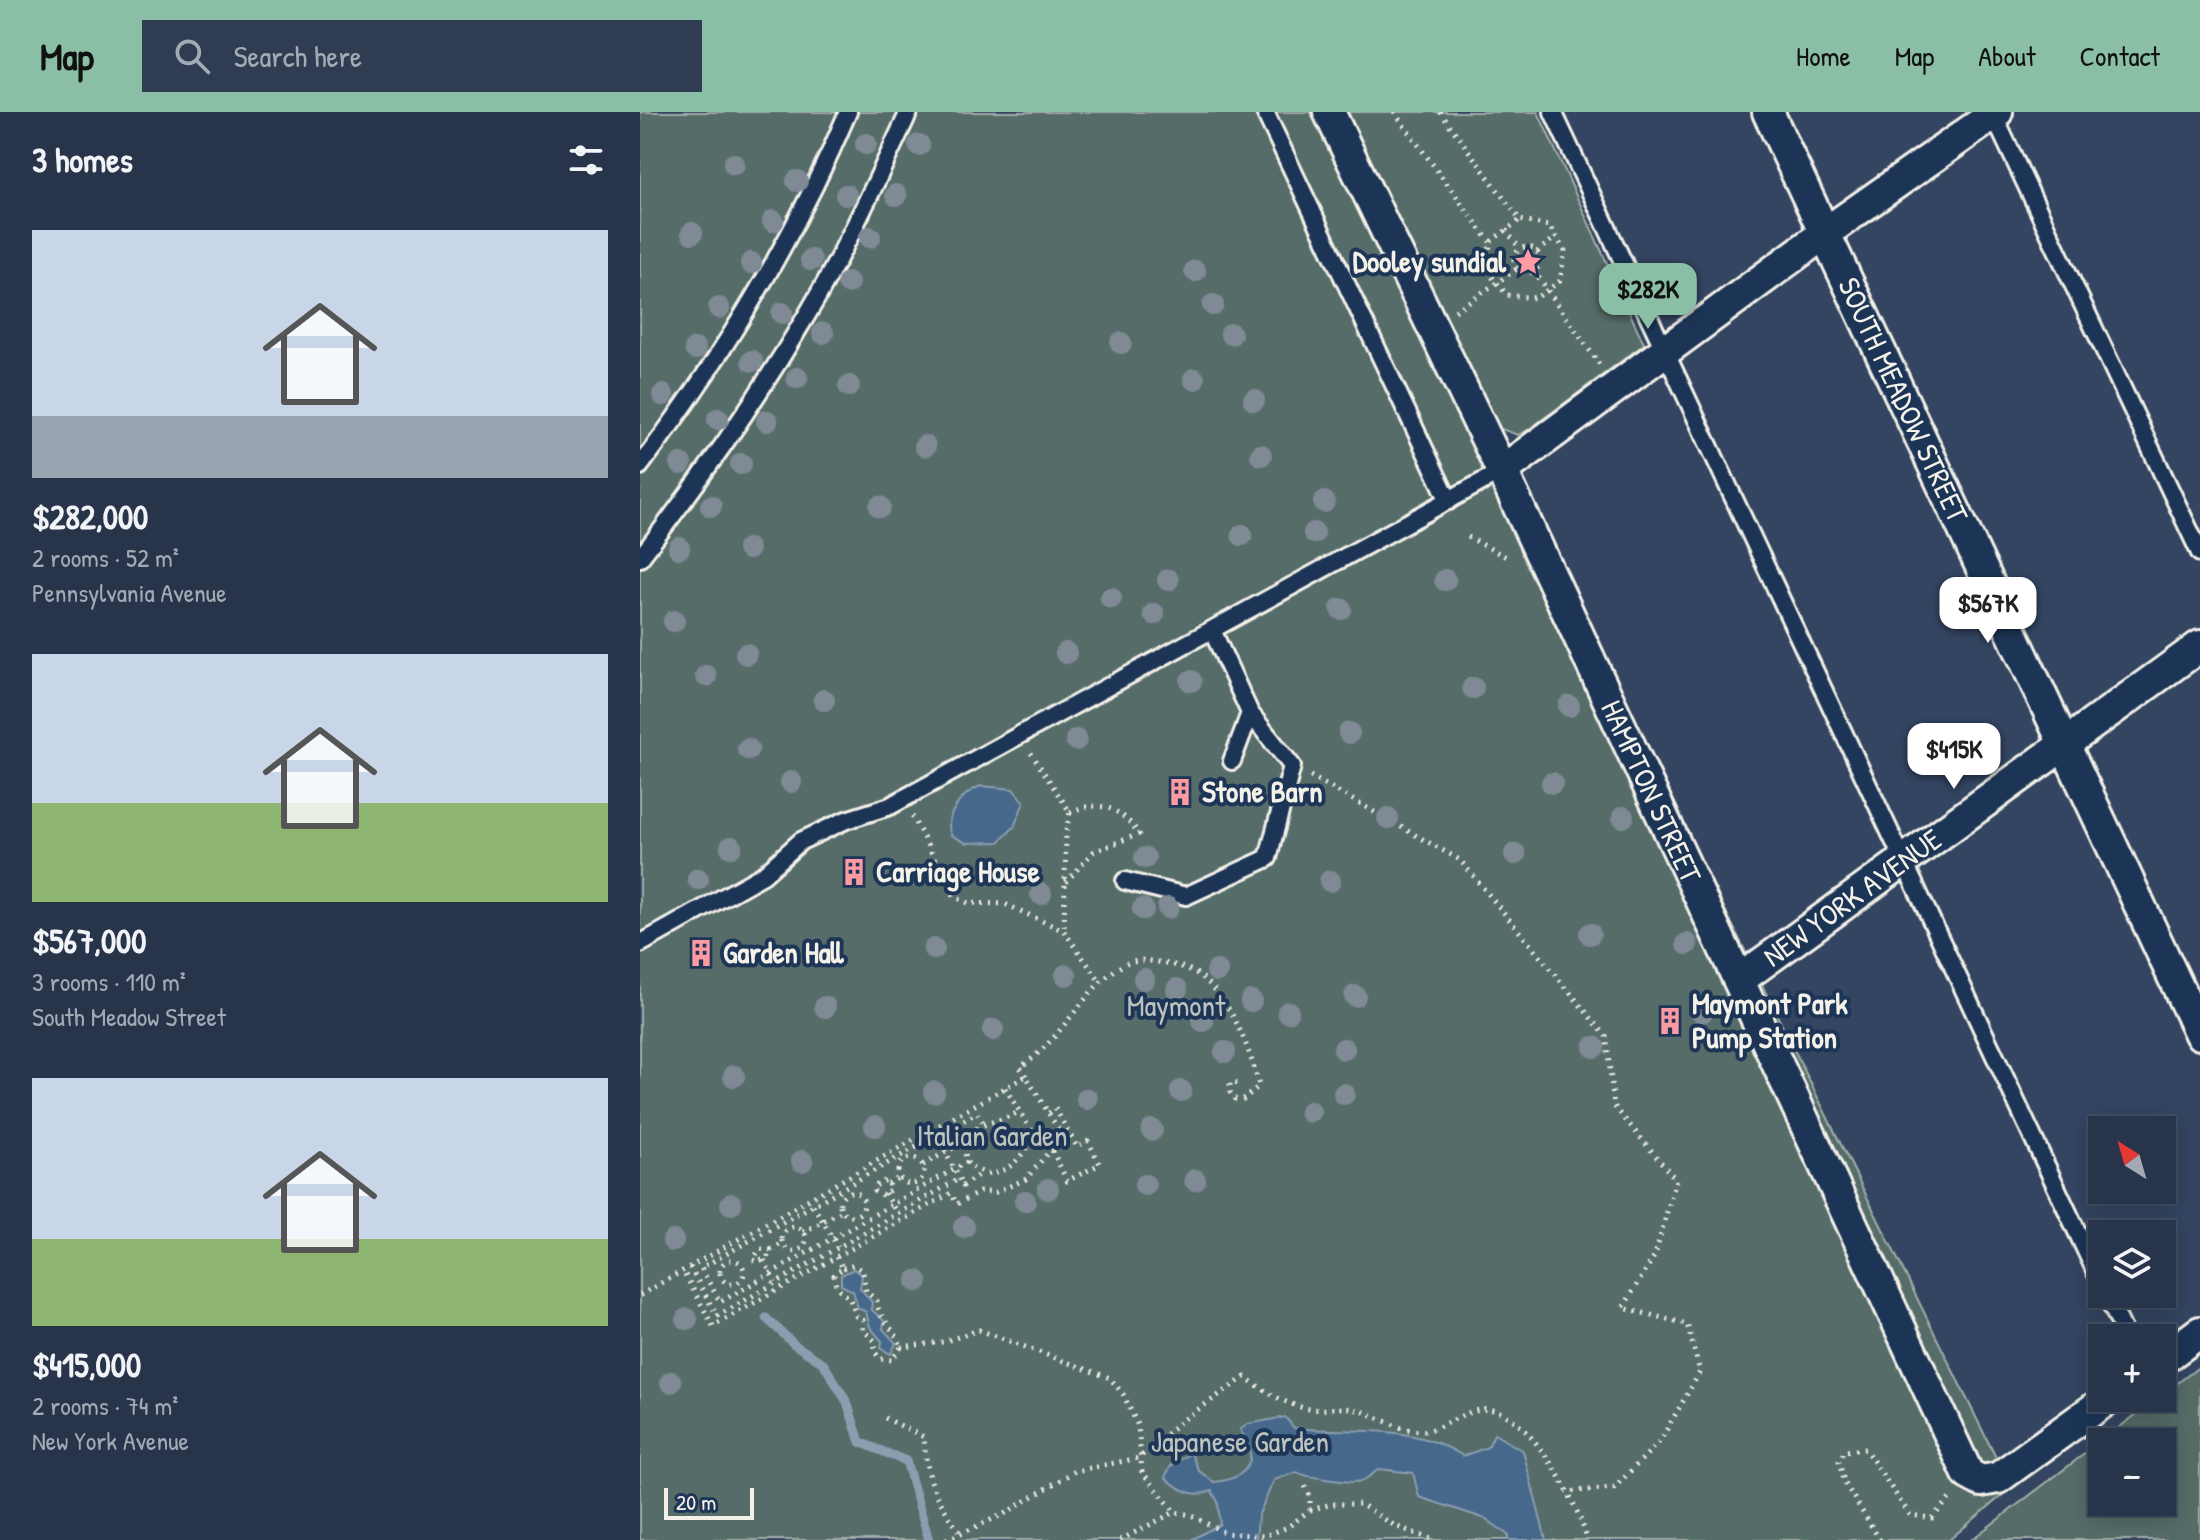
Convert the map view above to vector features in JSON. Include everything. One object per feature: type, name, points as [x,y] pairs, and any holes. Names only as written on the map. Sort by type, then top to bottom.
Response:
[{"type":"street","name":"HAMPTON STREET","points":[[1329,112],[1502,471],[1968,1474]]},
{"type":"street","name":"SOUTH MEADOW STREET","points":[[1768,112],[2200,1034]]},
{"type":"street","points":[[1502,471],[1825,233],[1994,113]]},
{"type":"street","name":"NEW YORK AVENUE","points":[[1739,980],[2200,646]]},
{"type":"street","points":[[2176,1350],[2200,1332]]},
{"type":"street","points":[[1968,1474],[1981,1481],[1998,1478],[2090,1412]]},
{"type":"lane","points":[[640,466],[726,342],[798,215],[848,112]]},
{"type":"lane","points":[[640,558],[694,489],[747,412],[810,310],[909,112]]},
{"type":"lane","points":[[1265,112],[1449,501]]},
{"type":"lane","points":[[1553,112],[2088,1255]]},
{"type":"lane","points":[[1994,113],[2200,553]]},
{"type":"lane","points":[[640,944],[763,875],[801,841],[903,799],[1502,471]]},
{"type":"lane","points":[[1125,881],[1186,896],[1268,858],[1292,766],[1250,713],[1212,630]]},
{"type":"lane","points":[[1232,761],[1250,713]]},
{"type":"path","points":[[1394,112],[1490,242],[1488,272],[1496,283],[1507,295],[1536,298],[1560,281],[1565,251],[1549,226],[1520,220],[1440,112]]},
{"type":"path","points":[[1490,242],[1520,220]]},
{"type":"path","points":[[1506,230],[1520,249]]},
{"type":"path","points":[[1537,252],[1556,237]]},
{"type":"path","points":[[1528,247],[1537,252],[1541,263],[1534,271],[1524,273],[1517,269],[1514,258],[1520,249],[1528,247]]},
{"type":"path","points":[[1433,326],[1517,269]]},
{"type":"path","points":[[1534,271],[1601,367]]},
{"type":"path","points":[[1468,537],[1508,558]]},
{"type":"path","points":[[1020,735],[1070,812],[1064,931]]},
{"type":"path","points":[[1292,766],[1460,860],[1606,1036],[1614,1106],[1676,1180],[1655,1255],[1623,1308],[1687,1324],[1700,1372],[1660,1441],[1614,1488],[1566,1492]]},
{"type":"path","points":[[903,799],[954,896],[968,903],[1005,904],[1064,931],[1101,983]]},
{"type":"path","points":[[1066,882],[1093,852],[1139,834],[1125,814],[1102,806],[1087,804],[1070,812]]},
{"type":"path","points":[[683,1271],[713,1326],[951,1193],[957,1204],[980,1192],[1011,1187],[1026,1179],[1052,1150],[1066,1142],[1020,1067],[1041,1053],[1101,983],[1125,963],[1143,960],[1195,972],[1220,998],[1238,1027],[1259,1086],[1244,1099],[1235,1099],[1230,1092],[1230,1083],[1242,1084]]},
{"type":"path","points":[[640,1295],[1026,1076]]},
{"type":"path","points":[[932,1129],[963,1186],[981,1173],[1008,1168],[1027,1152],[1036,1138],[1005,1088]]},
{"type":"path","points":[[973,1106],[984,1124]]},
{"type":"path","points":[[1049,1113],[1055,1108],[1077,1147],[1088,1141],[1100,1164],[1067,1181],[1052,1150]]},
{"type":"path","points":[[923,1165],[967,1140],[984,1124],[1020,1111]]},
{"type":"path","points":[[967,1162],[833,1239],[801,1252],[720,1302],[701,1268],[726,1258],[753,1239],[844,1191],[977,1113]]},
{"type":"path","points":[[967,1140],[967,1162]]},
{"type":"path","points":[[913,1158],[923,1165],[924,1173],[917,1182],[906,1182],[900,1177],[899,1169],[905,1160],[913,1158]]},
{"type":"path","points":[[967,1162],[981,1173]]},
{"type":"path","points":[[872,1172],[880,1182]]},
{"type":"path","points":[[888,1184],[900,1177]]},
{"type":"path","points":[[690,1267],[717,1316],[959,1179]]},
{"type":"path","points":[[863,1199],[875,1192],[885,1193],[891,1189],[886,1180],[875,1186],[875,1192]]},
{"type":"path","points":[[917,1182],[927,1197]]},
{"type":"path","points":[[844,1191],[856,1192],[863,1199],[864,1208],[859,1214],[848,1216],[842,1211],[844,1191]]},
{"type":"path","points":[[885,1193],[897,1213]]},
{"type":"path","points":[[813,1205],[838,1247]]},
{"type":"path","points":[[803,1232],[842,1211]]},
{"type":"path","points":[[859,1214],[868,1230]]},
{"type":"path","points":[[783,1222],[788,1229]]},
{"type":"path","points":[[788,1229],[798,1228],[803,1232],[806,1240],[801,1252],[807,1265]]},
{"type":"path","points":[[764,1260],[771,1250],[783,1243],[788,1229]]},
{"type":"path","points":[[753,1239],[760,1249],[771,1250]]},
{"type":"path","points":[[783,1243],[790,1250],[801,1252]]},
{"type":"path","points":[[743,1266],[760,1249]]},
{"type":"path","points":[[836,1257],[843,1268]]},
{"type":"path","points":[[721,1278],[727,1283],[739,1282],[744,1276],[743,1266],[738,1260],[726,1258]]},
{"type":"path","points":[[721,1278],[721,1266],[726,1258]]},
{"type":"path","points":[[753,1259],[764,1260]]},
{"type":"path","points":[[764,1260],[775,1282]]},
{"type":"path","points":[[901,1347],[888,1320],[878,1311],[874,1296],[866,1291],[863,1271],[853,1265],[834,1275],[836,1286],[850,1299],[856,1316],[863,1320],[863,1330],[875,1341],[875,1352],[880,1359],[892,1360],[901,1347],[943,1342],[979,1330],[1110,1378],[1123,1394],[1138,1426],[1142,1472],[1175,1512]]},
{"type":"path","points":[[710,1284],[721,1278]]},
{"type":"path","points":[[739,1282],[747,1298]]},
{"type":"path","points":[[946,1540],[1004,1514],[1075,1471],[1139,1458],[1203,1405],[1245,1377],[1281,1400],[1311,1409],[1353,1409],[1392,1426],[1430,1430],[1454,1416],[1492,1410],[1524,1427],[1566,1492],[1587,1540]]},
{"type":"path","points":[[885,1418],[924,1437],[926,1465],[934,1496],[959,1532]]},
{"type":"path","points":[[1880,1540],[1844,1482],[1839,1461],[1844,1451],[1865,1449],[1910,1515],[1932,1518],[1944,1508],[1968,1474]]},
{"type":"path","points":[[1303,1482],[1310,1496],[1310,1510]]},
{"type":"path","points":[[1120,1540],[1175,1512],[1191,1515],[1234,1535],[1264,1536],[1288,1527],[1310,1510],[1332,1504],[1361,1504],[1395,1526],[1434,1540]]},
{"type":"green space","name":"Maymont","points":[[640,112],[1330,112],[2011,1488],[1949,1540],[640,1540]]},
{"type":"green space","points":[[1348,112],[1538,112],[1644,344],[1528,430],[1518,435],[1498,428]]},
{"type":"green space","points":[[2200,1366],[2200,1540],[1971,1540],[2088,1451],[2088,1516],[2176,1516],[2176,1428],[2118,1428],[2139,1412],[2176,1412],[2176,1384]]},
{"type":"water","points":[[981,786],[1013,789],[1024,802],[1014,827],[999,842],[966,843],[951,835],[950,820],[961,799]]},
{"type":"water","points":[[854,1269],[862,1276],[860,1288],[872,1302],[871,1309],[884,1321],[883,1329],[896,1343],[891,1354],[881,1349],[882,1341],[870,1327],[866,1312],[858,1308],[853,1291],[841,1285],[841,1275]]},
{"type":"water","points":[[1285,1417],[1294,1428],[1381,1432],[1423,1438],[1463,1456],[1488,1447],[1494,1434],[1523,1451],[1546,1540],[1508,1540],[1508,1535],[1486,1519],[1419,1497],[1413,1473],[1379,1469],[1357,1482],[1318,1478],[1297,1472],[1274,1480],[1258,1516],[1256,1540],[1191,1540],[1220,1524],[1218,1502],[1212,1491],[1198,1494],[1186,1492],[1175,1485],[1165,1477],[1171,1466],[1191,1453],[1199,1471],[1214,1482],[1235,1477],[1248,1466],[1250,1458],[1250,1450],[1240,1430],[1248,1424]]},
{"type":"waterway","points":[[766,1318],[795,1345],[823,1363],[847,1402],[860,1442],[906,1461],[929,1540]]},
{"type":"place","name":"Dooley sundial","points":[[1528,262]]},
{"type":"place","name":"Stone Barn","points":[[1180,792]]},
{"type":"place","name":"Carriage House","points":[[854,872]]},
{"type":"place","name":"Garden Hall","points":[[701,953]]},
{"type":"place","name":"Maymont Park Pump Station","points":[[1670,1021]]},
{"type":"park label","name":"Italian Garden","points":[[992,1136]]},
{"type":"park label","name":"Japanese Garden","points":[[1240,1442]]}]
